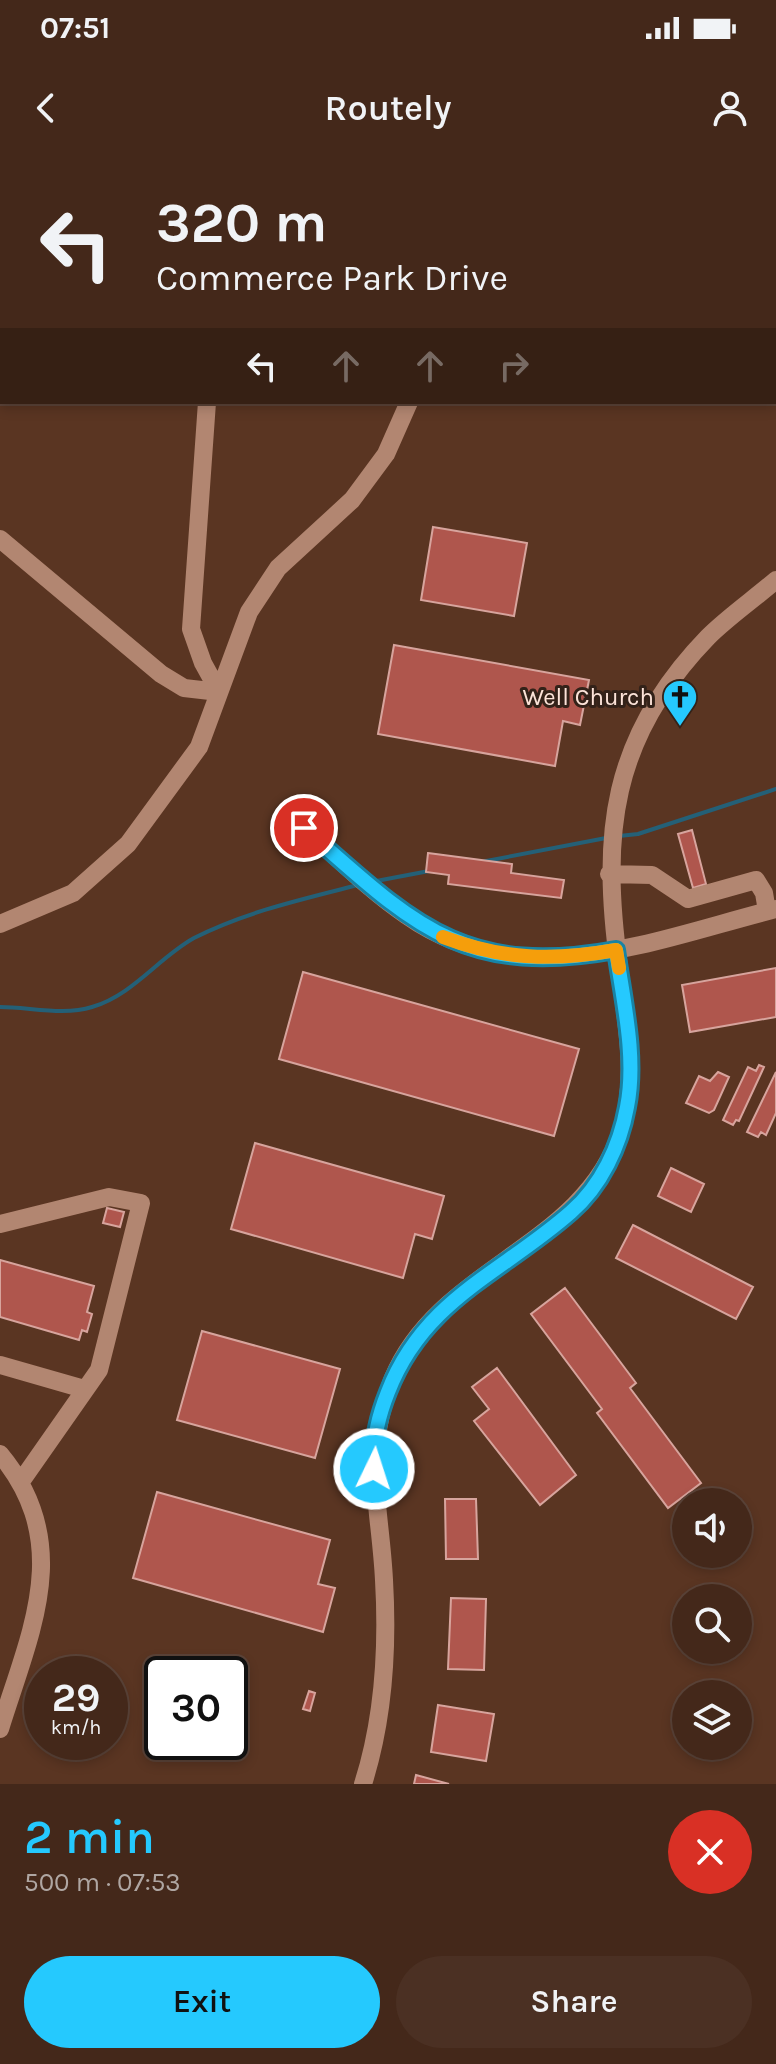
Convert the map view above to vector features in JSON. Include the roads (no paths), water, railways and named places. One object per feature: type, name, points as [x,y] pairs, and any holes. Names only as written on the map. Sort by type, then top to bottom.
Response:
[{"type":"street","points":[[207,404],[191,629],[203,663],[219,692]]},
{"type":"street","points":[[0,924],[73,893],[128,844],[199,747],[249,612],[278,568],[352,500],[386,454],[408,404]]},
{"type":"street","points":[[0,539],[161,674],[184,688],[219,692]]},
{"type":"street","points":[[363,1784],[372,1752],[384,1676],[384,1578],[373,1452],[383,1404],[402,1358],[431,1320],[457,1295],[572,1211],[601,1176],[614,1151],[630,1087],[609,874],[614,812],[622,777],[645,723],[681,667],[710,634],[775,583]]},
{"type":"street","points":[[304,828],[408,917],[469,947],[531,959],[571,958],[616,950],[772,910],[756,880],[688,899],[652,875],[609,874]]},
{"type":"street","points":[[0,1224],[109,1197],[141,1203],[99,1370],[22,1480]]},
{"type":"street","points":[[0,1365],[84,1389]]},
{"type":"street","points":[[0,1454],[22,1480],[38,1530],[41,1564],[38,1615],[0,1729]]},
{"type":"waterway","points":[[619,836],[638,834],[776,789]]},
{"type":"waterway","points":[[481,862],[606,838]]},
{"type":"waterway","points":[[371,882],[429,871]]},
{"type":"waterway","points":[[0,1007],[58,1011],[92,1007],[120,994],[181,946],[213,929],[274,907],[358,885]]},
{"type":"place","name":"Well Church","points":[[680,728]]}]
